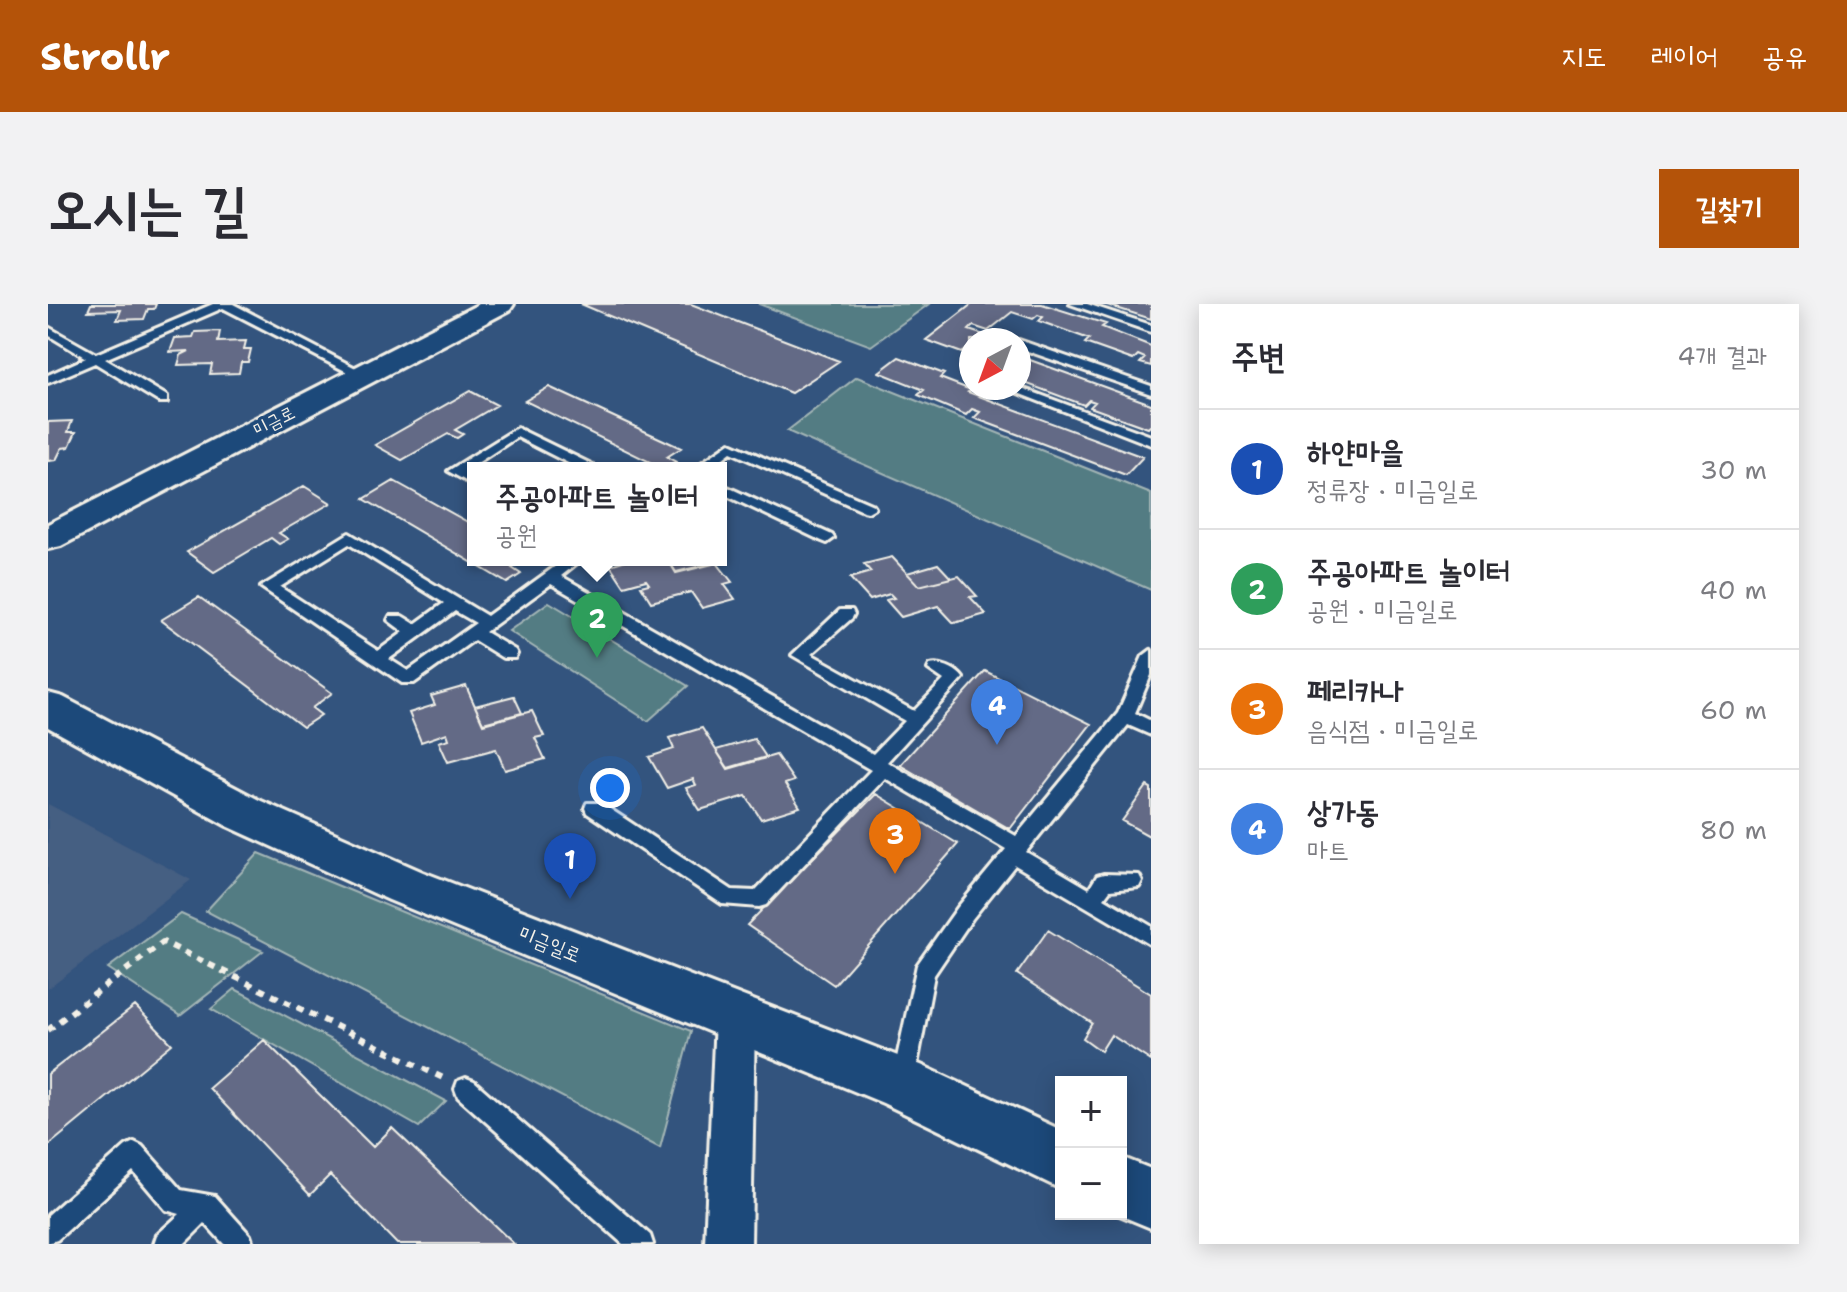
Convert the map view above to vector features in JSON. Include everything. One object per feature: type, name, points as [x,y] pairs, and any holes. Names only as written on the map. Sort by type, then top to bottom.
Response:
[{"type":"street","name":"미금로","points":[[48,538],[500,304]]},
{"type":"street","name":"미금일로","points":[[48,708],[257,819],[406,886],[902,1084],[1055,1157]]},
{"type":"street","points":[[735,1019],[735,1243]]},
{"type":"street","points":[[1127,1189],[1151,1199]]},
{"type":"lane","points":[[52,377],[223,304],[363,375]]},
{"type":"lane","points":[[1076,304],[1151,329]]},
{"type":"lane","points":[[48,330],[163,399]]},
{"type":"lane","points":[[48,346],[64,340]]},
{"type":"lane","points":[[1031,348],[1151,390]]},
{"type":"lane","points":[[52,377],[71,386]]},
{"type":"lane","points":[[1031,396],[1151,441]]},
{"type":"lane","points":[[469,462],[517,432],[576,462]]},
{"type":"lane","points":[[709,462],[730,447],[868,508]]},
{"type":"lane","points":[[467,463],[455,471],[467,478]]},
{"type":"lane","points":[[727,491],[827,538]]},
{"type":"lane","points":[[509,654],[480,628],[455,603],[349,538],[269,587],[408,679],[480,628],[566,566]]},
{"type":"lane","points":[[551,577],[879,767],[1151,936]]},
{"type":"lane","points":[[378,659],[455,603]]},
{"type":"lane","points":[[846,614],[800,655],[917,720]]},
{"type":"lane","points":[[396,620],[416,632]]},
{"type":"lane","points":[[902,1084],[924,972],[937,949],[1125,716],[1151,656]]},
{"type":"lane","points":[[594,808],[729,898],[759,899],[955,678],[936,669]]},
{"type":"lane","points":[[1125,716],[1151,729]]},
{"type":"lane","points":[[1092,901],[1104,882],[1132,881]]},
{"type":"lane","points":[[466,1089],[641,1244]]},
{"type":"lane","points":[[48,1231],[134,1154],[175,1201],[206,1205],[241,1244]]},
{"type":"lane","points":[[166,1244],[206,1205]]},
{"type":"path","points":[[48,1030],[163,942],[466,1089]]},
{"type":"shaded area","points":[[48,804],[191,880],[48,989]]},
{"type":"green space","points":[[759,304],[929,304],[871,346]]},
{"type":"green space","points":[[857,377],[1151,494],[1151,590],[787,431]]},
{"type":"green space","points":[[549,602],[688,686],[648,721],[509,631]]},
{"type":"green space","points":[[259,853],[691,1031],[660,1148],[206,911]]},
{"type":"green space","points":[[181,914],[263,951],[180,1016],[108,968]]},
{"type":"green space","points":[[235,989],[446,1101],[419,1127],[211,1009]]},
{"type":"building","points":[[91,304],[156,304],[154,309],[148,309],[144,319],[117,320],[121,310],[88,311]]},
{"type":"building","points":[[581,304],[691,304],[839,361],[791,393]]},
{"type":"building","points":[[972,304],[1042,304],[1106,324],[1102,327],[1151,346],[1151,366],[1140,363],[1145,358],[1138,355],[1133,360],[1085,343],[1089,339],[1039,321],[1043,317],[1038,315],[1033,319],[1012,312],[992,328],[959,328],[959,352],[926,340]]},
{"type":"building","points":[[1104,304],[1151,304],[1151,319]]},
{"type":"building","points":[[220,331],[218,342],[246,341],[244,349],[251,349],[248,362],[241,362],[239,373],[210,374],[212,364],[178,365],[181,355],[189,351],[170,352],[175,338],[193,337],[195,332]]},
{"type":"building","points":[[899,357],[944,374],[940,378],[959,385],[959,400],[990,400],[1143,457],[1126,475],[974,418],[980,412],[972,409],[966,415],[918,395],[924,390],[879,372]]},
{"type":"building","points":[[1031,360],[1151,404],[1151,425],[1148,428],[1090,407],[1095,402],[1089,400],[1084,405],[1031,385]]},
{"type":"building","points":[[549,387],[681,448],[667,457],[676,462],[650,462],[525,401]]},
{"type":"building","points":[[470,391],[497,405],[455,430],[463,434],[457,438],[448,434],[402,460],[375,445]]},
{"type":"building","points":[[72,421],[68,432],[76,432],[69,447],[62,448],[56,460],[48,461],[48,422]]},
{"type":"building","points":[[394,481],[467,522],[467,560],[364,499]]},
{"type":"building","points":[[304,486],[331,503],[279,533],[288,539],[279,544],[271,538],[214,572],[187,552]]},
{"type":"building","points":[[892,557],[919,586],[959,576],[977,596],[970,597],[986,614],[954,623],[938,606],[901,617],[886,600],[894,598],[890,594],[870,600],[850,578],[871,572],[864,564]]},
{"type":"building","points":[[938,564],[951,578],[919,586],[907,573]]},
{"type":"building","points":[[478,566],[515,566],[512,568],[521,574],[507,583]]},
{"type":"building","points":[[611,566],[672,566],[676,573],[719,566],[732,582],[724,584],[735,599],[702,608],[691,592],[651,602],[641,586],[649,584],[646,580],[624,586]]},
{"type":"building","points":[[672,566],[701,566],[676,572]]},
{"type":"building","points":[[199,597],[332,693],[312,708],[321,715],[303,727],[161,620]]},
{"type":"building","points":[[985,671],[1091,724],[1010,829],[900,765]]},
{"type":"building","points":[[466,686],[483,724],[532,711],[544,736],[535,738],[545,759],[505,770],[496,749],[448,762],[439,742],[449,739],[447,733],[421,742],[409,713],[435,705],[431,696]]},
{"type":"building","points":[[514,696],[522,713],[483,723],[475,706]]},
{"type":"building","points":[[702,728],[728,769],[776,755],[794,781],[785,784],[800,807],[761,819],[746,796],[700,810],[686,788],[696,785],[693,779],[667,788],[649,757],[674,749],[669,738]]},
{"type":"building","points":[[754,739],[766,757],[728,768],[716,750]]},
{"type":"building","points":[[1147,786],[1151,788],[1151,837],[1122,821]]},
{"type":"building","points":[[876,794],[958,844],[834,985],[747,925]]},
{"type":"building","points":[[1048,930],[1151,994],[1151,1061],[1111,1035],[1101,1051],[1083,1038],[1092,1023],[1017,974]]},
{"type":"building","points":[[135,1006],[172,1044],[48,1146],[48,1074]]},
{"type":"building","points":[[264,1040],[373,1147],[392,1128],[514,1244],[397,1244],[330,1175],[310,1195],[209,1088]]},
{"type":"place","name":"주공아파트 놀이터","points":[[597,658]]},
{"type":"place","name":"상가동","points":[[997,745]]},
{"type":"place","name":"페리카나","points":[[895,874]]},
{"type":"place","name":"하얀마을","points":[[570,899]]}]
